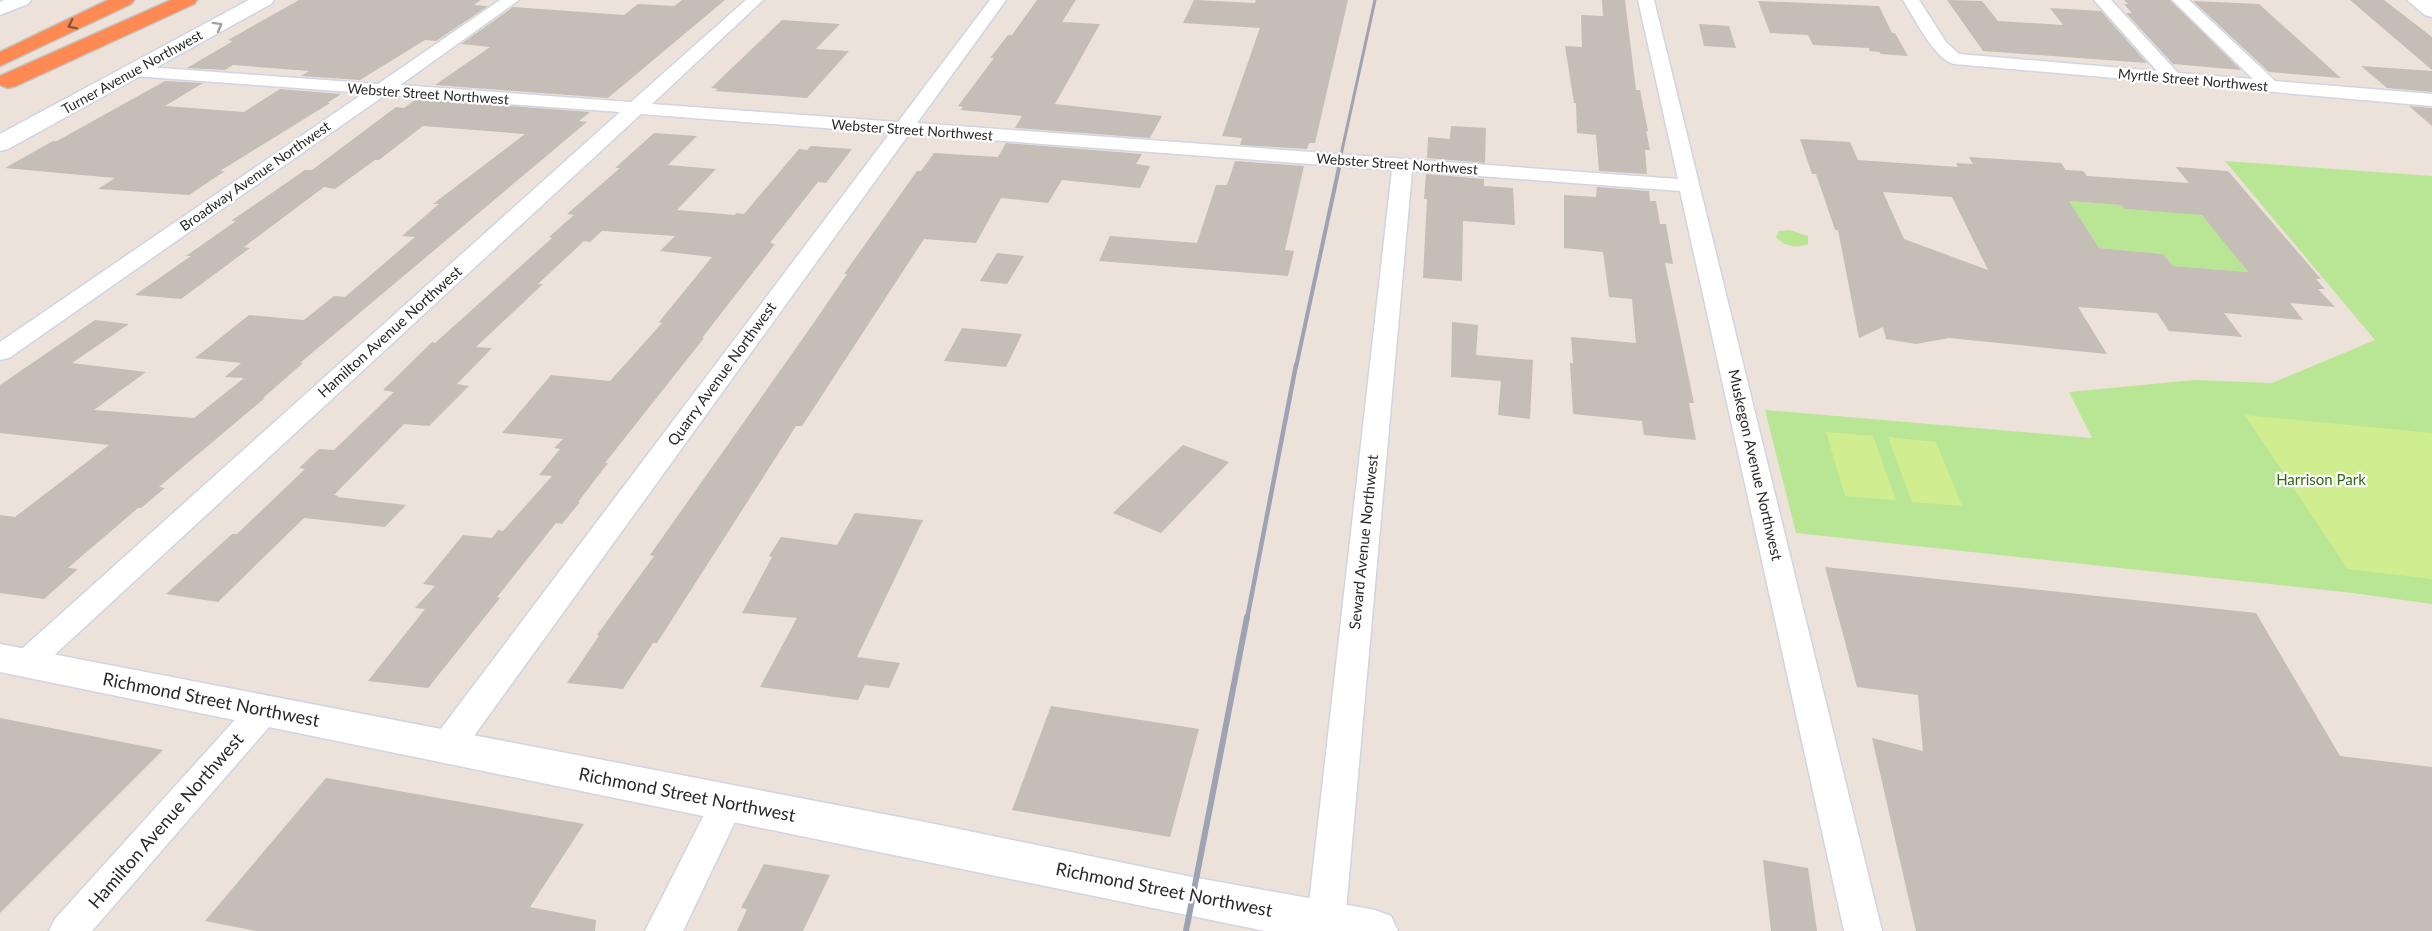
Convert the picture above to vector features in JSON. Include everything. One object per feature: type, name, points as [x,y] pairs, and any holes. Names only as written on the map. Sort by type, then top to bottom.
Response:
[{"type":"highway","points":[[4,83],[169,0]]},
{"type":"highway","points":[[4,83],[188,0]]},
{"type":"highway","points":[[0,60],[116,3]]},
{"type":"street","points":[[0,9],[21,0]]},
{"type":"street","name":"Turner Avenue Northwest","points":[[0,144],[264,0]]},
{"type":"street","name":"Broadway Avenue Northwest","points":[[0,353],[511,0]]},
{"type":"street","name":"Hamilton Avenue Northwest","points":[[13,661],[755,0]]},
{"type":"street","name":"Quarry Avenue Northwest","points":[[446,748],[998,0]]},
{"type":"street","name":"Muskegon Avenue Northwest","points":[[1646,0],[1863,931]]},
{"type":"street","name":"Myrtle Street Northwest","points":[[1911,0],[1940,45],[1954,59],[2432,100]]},
{"type":"street","points":[[2102,0],[2173,78]]},
{"type":"street","points":[[2180,0],[2270,86]]},
{"type":"street","points":[[2417,0],[2432,11]]},
{"type":"street","points":[[2423,0],[2432,1]]},
{"type":"street","name":"Webster Street Northwest","points":[[134,71],[634,110],[1690,186]]},
{"type":"street","name":"Seward Avenue Northwest","points":[[1326,921],[1403,164]]},
{"type":"street","name":"Richmond Street Northwest","points":[[13,661],[1192,897],[1375,931]]},
{"type":"street","name":"Hamilton Avenue Northwest","points":[[68,931],[263,711]]},
{"type":"street","points":[[664,931],[727,803]]},
{"type":"green space","name":"Harrison Park","points":[[2225,161],[2432,176],[2432,604],[2353,593],[1796,533],[1765,410],[2092,438],[2069,392],[2195,380],[2272,383],[2375,340]]},
{"type":"green space","points":[[2069,201],[2121,205],[2125,209],[2180,213],[2192,201],[2248,272],[2173,266],[2163,254],[2099,248]]},
{"type":"green space","points":[[1789,230],[1808,236],[1808,244],[1791,246],[1776,237],[1779,231]]},
{"type":"green space","points":[[2245,415],[2432,433],[2432,579],[2348,569]]},
{"type":"green space","points":[[1826,432],[1873,436],[1896,500],[1845,496]]},
{"type":"green space","points":[[1888,437],[1936,442],[1962,506],[1912,502]]},
{"type":"building","points":[[299,0],[481,0],[474,5],[488,6],[436,41],[425,40],[360,80],[301,76],[309,71],[233,65],[225,70],[187,68],[233,41],[228,40]]},
{"type":"building","points":[[682,0],[725,0],[608,98],[435,85],[490,47],[461,44],[513,7],[624,15],[638,4],[674,6]]},
{"type":"building","points":[[1037,0],[1076,0],[1062,22],[1100,24],[1055,104],[1162,116],[1150,138],[1015,128],[1022,116],[960,110],[963,107],[958,106],[994,58],[990,58],[1008,35],[1012,35]]},
{"type":"building","points":[[1194,0],[1255,3],[1256,0],[1348,0],[1315,143],[1309,143],[1307,149],[1240,145],[1242,138],[1222,136],[1260,28],[1183,23]]},
{"type":"building","points":[[1602,0],[1625,0],[1636,90],[1640,90],[1648,131],[1646,131],[1650,150],[1645,150],[1647,174],[1599,171],[1596,135],[1577,133],[1576,103],[1574,103],[1565,46],[1582,47],[1581,15],[1603,16]]},
{"type":"building","points":[[1947,0],[1982,1],[1998,21],[2063,25],[2050,8],[2101,11],[2147,63],[1983,51]]},
{"type":"building","points":[[2124,0],[2170,0],[2241,70],[2173,64],[2126,13],[2132,13],[2124,4],[2128,4]]},
{"type":"building","points":[[2350,0],[2384,0],[2432,37],[2432,70]]},
{"type":"building","points":[[1758,1],[1879,6],[1892,33],[1895,33],[1908,56],[1881,54],[1870,51],[1869,48],[1813,45],[1808,35],[1770,33]]},
{"type":"building","points":[[2193,1],[2259,4],[2341,78],[2269,72]]},
{"type":"building","points":[[782,20],[840,24],[816,49],[849,51],[807,98],[715,91],[718,89],[711,88]]},
{"type":"building","points":[[1699,24],[1729,26],[1736,48],[1704,46]]},
{"type":"building","points":[[2361,66],[2432,71],[2432,92],[2387,88]]},
{"type":"building","points":[[165,81],[203,83],[165,106],[244,112],[280,89],[341,94],[220,171],[225,171],[189,195],[98,189],[115,178],[5,168],[53,141],[57,141]]},
{"type":"building","points":[[416,99],[590,112],[579,121],[587,122],[300,363],[303,363],[263,398],[265,398],[159,487],[165,488],[68,568],[78,569],[44,599],[0,593],[0,515],[15,517],[109,445],[0,433],[0,385],[95,320],[129,324],[72,363],[146,372],[94,410],[194,418],[244,378],[225,377],[241,363],[195,358],[249,315],[304,320],[334,296],[345,297],[415,237],[402,236],[439,204],[433,204],[525,134],[423,126],[379,160],[375,160],[335,189],[324,187],[244,247],[250,248],[181,299],[135,295],[236,221],[231,221],[305,170],[312,170],[396,107],[404,108]]},
{"type":"building","points":[[2409,106],[2432,108],[2432,126]]},
{"type":"building","points":[[1451,126],[1486,128],[1485,163],[1427,158],[1428,137],[1450,139]]},
{"type":"building","points":[[654,133],[697,136],[668,165],[716,169],[677,210],[735,215],[736,213],[744,214],[799,149],[807,150],[811,146],[852,149],[826,183],[818,182],[770,243],[775,244],[605,463],[608,463],[578,502],[580,502],[562,524],[556,523],[428,688],[368,681],[425,609],[415,608],[435,586],[423,584],[463,535],[492,538],[498,530],[503,531],[552,476],[539,475],[560,449],[554,448],[563,439],[502,433],[551,375],[610,381],[662,323],[659,322],[712,257],[660,251],[675,236],[602,231],[590,242],[584,241],[538,284],[543,284],[476,347],[492,348],[457,384],[469,386],[429,426],[404,424],[334,495],[406,505],[385,527],[304,518],[218,602],[166,594],[232,534],[237,534],[305,469],[299,468],[319,449],[334,450],[394,392],[383,390],[432,342],[435,343],[552,238],[549,237],[574,215],[567,214],[620,168],[615,168]]},
{"type":"building","points":[[1800,139],[1850,142],[1858,160],[1958,167],[1956,163],[1973,164],[1969,157],[2061,163],[2066,170],[2083,171],[2087,176],[2189,183],[2176,167],[2228,171],[2321,279],[2316,279],[2325,289],[2318,289],[2335,307],[2290,303],[2303,320],[2224,313],[2242,337],[2169,331],[2157,313],[2078,307],[2107,354],[1949,338],[1916,344],[1886,339],[1883,327],[1859,338],[1838,230],[1835,230],[1816,174],[1812,174]],"holes":[[[1883,192],[1952,197],[1988,270],[1904,239]],[[2069,201],[2121,205],[2125,209],[2202,215],[2248,272],[2173,266],[2163,254],[2099,248]]]},
{"type":"building","points":[[1006,143],[1142,154],[1136,164],[1150,166],[1140,188],[1062,180],[1048,203],[1001,198],[976,243],[924,239],[802,426],[796,426],[657,643],[653,643],[623,689],[567,683],[599,636],[597,635],[654,556],[650,555],[813,324],[847,274],[844,274],[917,171],[921,171],[934,153],[998,157]]},
{"type":"building","points":[[1235,161],[1304,166],[1285,250],[1294,251],[1288,276],[1099,261],[1110,236],[1197,243],[1216,185],[1227,185]]},
{"type":"building","points":[[1426,174],[1484,179],[1484,186],[1513,188],[1515,225],[1463,221],[1462,281],[1423,278]]},
{"type":"building","points":[[1597,187],[1649,191],[1650,201],[1656,201],[1660,224],[1666,224],[1673,264],[1665,263],[1694,403],[1689,403],[1696,440],[1644,435],[1642,421],[1573,414],[1571,337],[1636,343],[1632,299],[1609,297],[1603,252],[1564,248],[1564,195],[1596,197]]},
{"type":"building","points":[[997,253],[1024,256],[1007,284],[980,281]]},
{"type":"building","points":[[1452,322],[1478,325],[1476,355],[1533,360],[1530,419],[1498,415],[1501,381],[1451,377]]},
{"type":"building","points":[[962,328],[1022,334],[1006,367],[944,361]]},
{"type":"building","points":[[1183,445],[1229,462],[1161,533],[1113,513]]},
{"type":"building","points":[[855,513],[923,520],[857,657],[900,663],[889,688],[865,685],[858,700],[760,687],[797,618],[742,613],[772,557],[769,556],[781,537],[837,545]]},
{"type":"building","points":[[1825,567],[2256,613],[2340,756],[2432,767],[2432,931],[1916,931],[1872,738],[1923,751],[1918,695],[1857,687]]},
{"type":"building","points":[[1051,706],[1199,729],[1170,837],[1012,810]]},
{"type":"building","points":[[0,718],[163,750],[0,913]]},
{"type":"building","points":[[326,778],[584,824],[530,907],[596,920],[595,931],[256,931],[205,921]]},
{"type":"building","points":[[1763,860],[1808,868],[1817,931],[1771,931]]},
{"type":"building","points":[[764,864],[830,875],[803,931],[737,931],[747,909],[741,908]]},
{"type":"railway","points":[[1339,164],[1375,0]]},
{"type":"railway","points":[[1296,367],[1340,163]]},
{"type":"railway","points":[[1247,619],[1296,365]]},
{"type":"railway","points":[[1186,931],[1247,617]]}]
